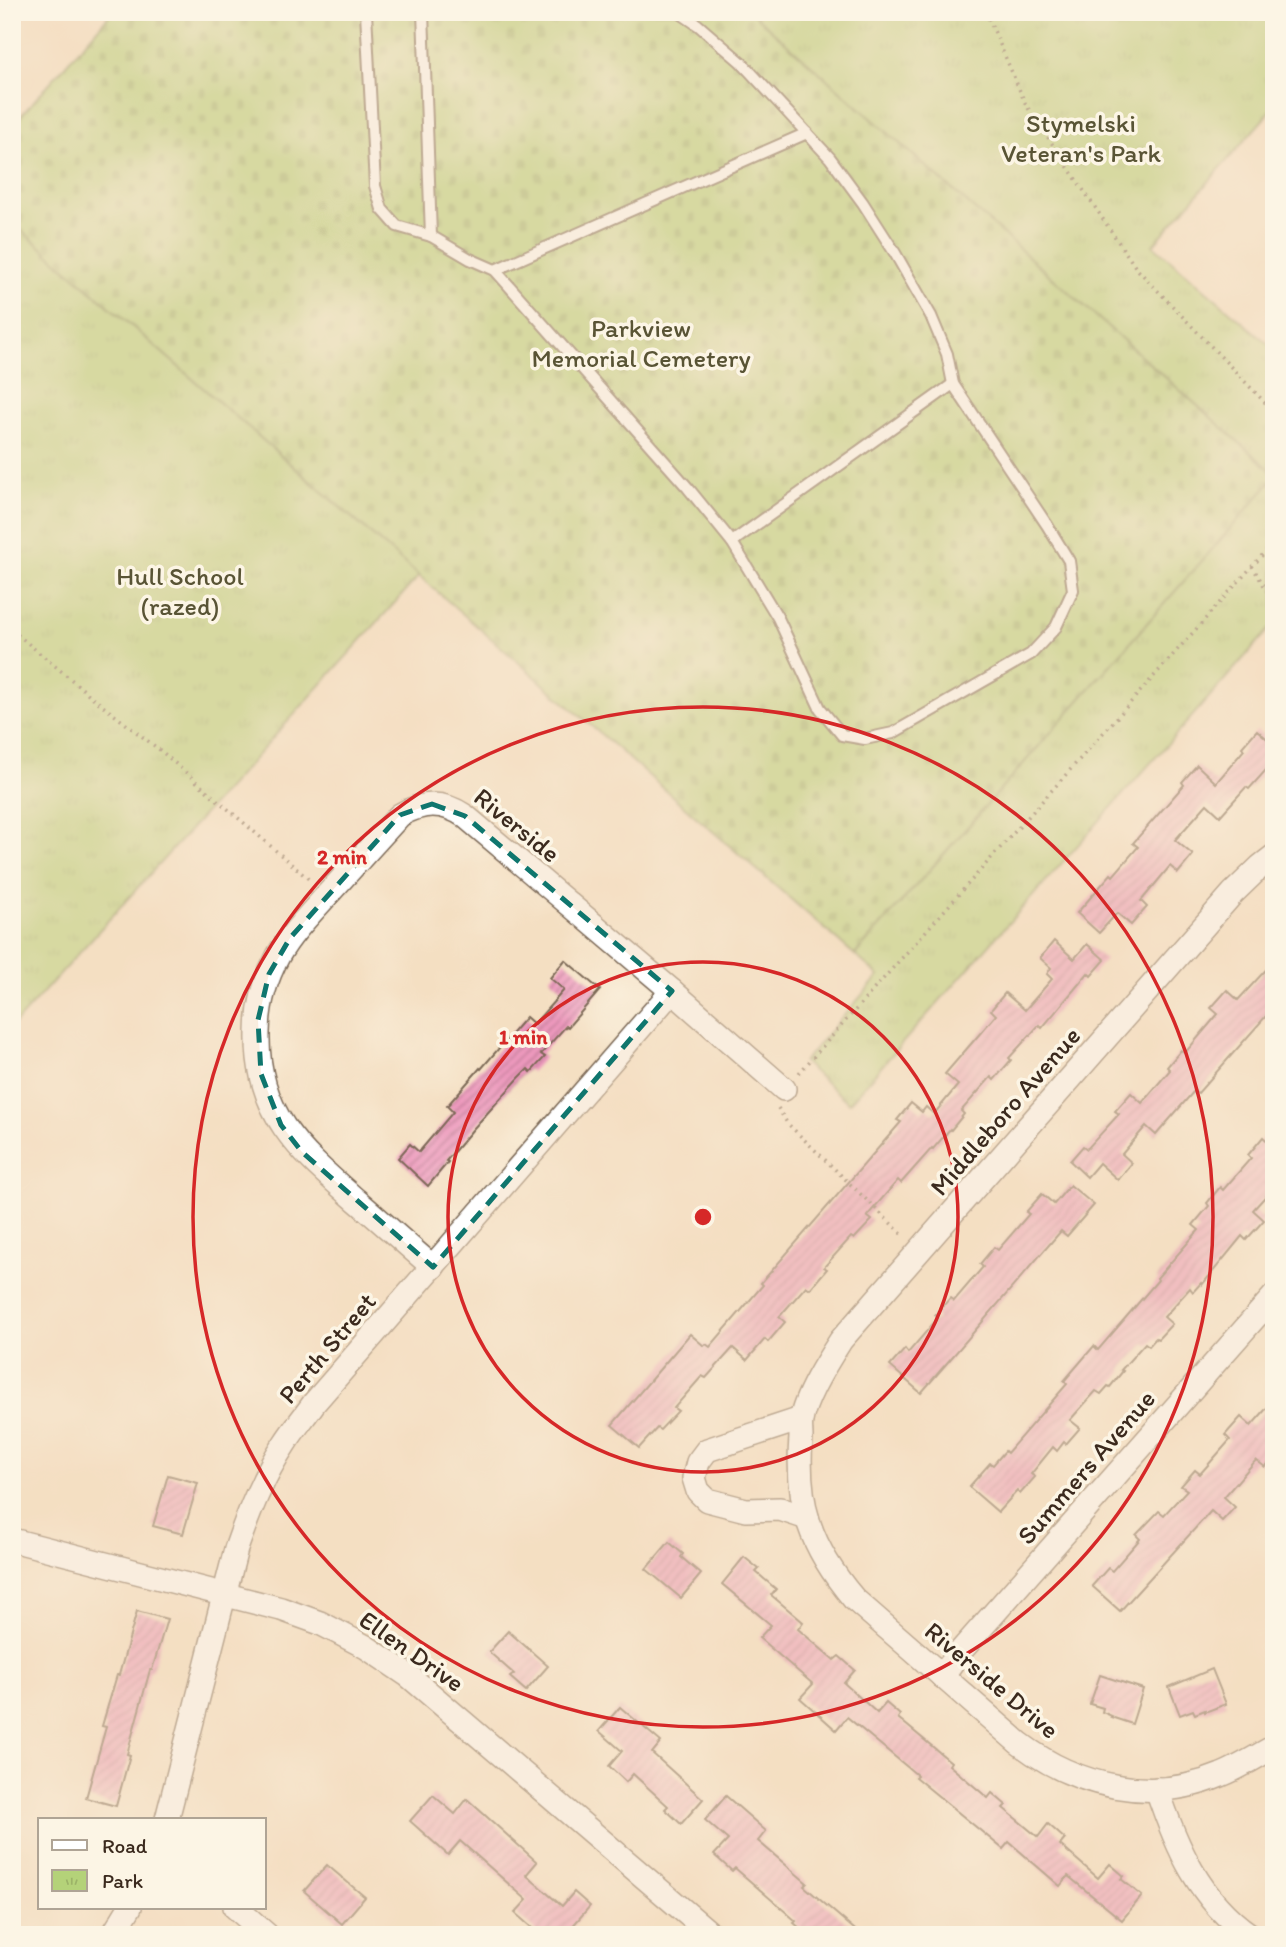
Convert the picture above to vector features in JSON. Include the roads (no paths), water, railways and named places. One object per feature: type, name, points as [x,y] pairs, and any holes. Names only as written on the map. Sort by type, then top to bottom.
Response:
[{"type":"street","name":"Riverside","points":[[433,1267],[302,1152],[282,1125],[267,1094],[257,1047],[261,1000],[278,955],[327,895],[400,815],[419,806],[443,805],[457,810],[784,1089]]},
{"type":"street","name":"Middleboro Avenue","points":[[799,1475],[801,1419],[825,1364],[841,1340],[1233,893],[1274,856]]},
{"type":"street","name":"Perth Street","points":[[167,1818],[236,1549],[263,1481],[284,1445],[314,1403],[672,991]]},
{"type":"street","name":"Summers Avenue","points":[[942,1676],[967,1644],[1274,1296]]},
{"type":"street","points":[[801,1419],[707,1450],[698,1462],[694,1478],[698,1490],[707,1500],[746,1510],[780,1509],[807,1518]]},
{"type":"street","name":"Riverside Drive","points":[[799,1475],[807,1518],[821,1554],[835,1577],[854,1599],[1019,1744],[1056,1768],[1105,1785],[1157,1789],[1186,1786],[1221,1775],[1274,1747]]},
{"type":"street","name":"Ellen Drive","points":[[12,1540],[281,1609],[320,1623],[366,1647],[409,1676],[712,1935]]},
{"type":"street","points":[[1157,1789],[1170,1828],[1203,1891],[1223,1913],[1250,1935]]},
{"type":"street","points":[[113,1935],[129,1909]]},
{"type":"street","points":[[237,1909],[267,1935]]},
{"type":"lane","points":[[366,12],[375,186],[382,209],[397,226],[431,236],[495,270],[688,488],[732,542],[778,618],[820,708],[842,735],[865,739],[893,733],[1031,654],[1055,627],[1073,590],[1069,561],[953,384],[947,354],[931,316],[863,203],[830,158],[741,62],[679,12]]},
{"type":"lane","points":[[423,12],[431,236]]},
{"type":"lane","points":[[495,270],[807,132]]},
{"type":"lane","points":[[732,542],[953,384]]},
{"type":"park label","name":"Stymelski Veteran's Park","points":[[1081,138]]},
{"type":"park label","name":"Parkview Memorial Cemetery","points":[[641,343]]},
{"type":"park label","name":"Hull School (razed)","points":[[180,591]]}]
